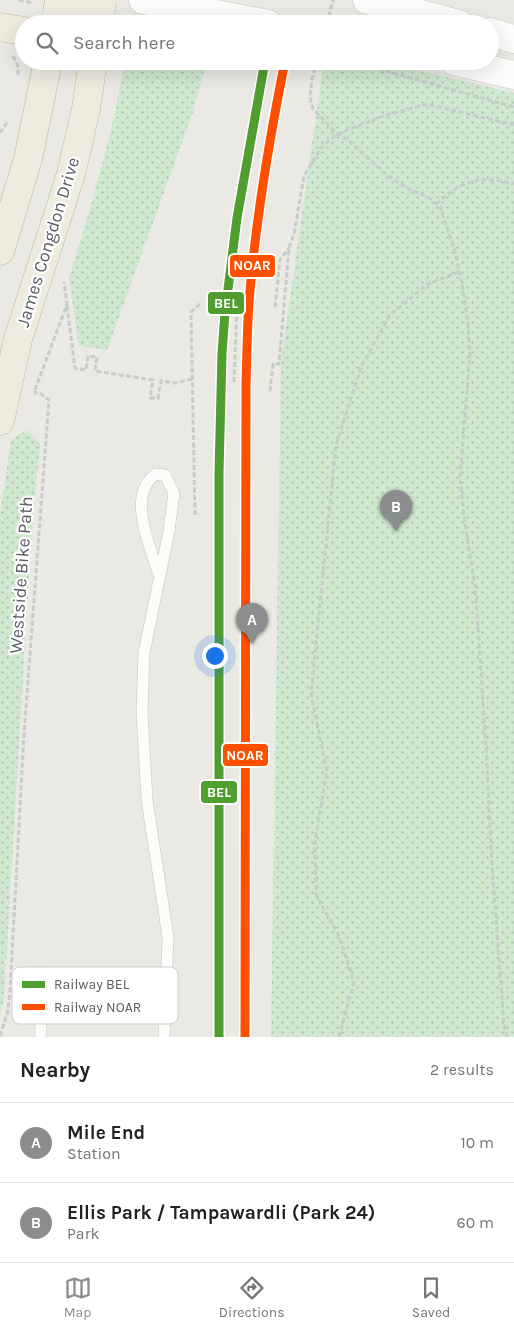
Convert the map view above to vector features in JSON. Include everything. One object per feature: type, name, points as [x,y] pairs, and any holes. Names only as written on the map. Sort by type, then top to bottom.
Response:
[{"type":"highway","points":[[0,27],[15,40]]},
{"type":"highway","points":[[0,251],[28,159],[46,70]]},
{"type":"highway","name":"James Congdon Drive","points":[[0,421],[18,339],[71,174],[86,109],[92,70]]},
{"type":"highway","points":[[0,346],[34,247],[71,174]]},
{"type":"main road","points":[[143,0],[221,15]]},
{"type":"main road","points":[[367,0],[424,15]]},
{"type":"main road","points":[[499,35],[514,39]]},
{"type":"main road","points":[[490,70],[514,76]]},
{"type":"lane","points":[[159,574],[141,514],[143,491],[149,478],[156,474],[165,476],[174,493],[169,531],[144,653],[142,712],[148,800],[168,937],[167,967]]},
{"type":"lane","points":[[41,1024],[41,1037]]},
{"type":"lane","points":[[164,1037],[165,1024]]},
{"type":"path","points":[[330,15],[334,0]]},
{"type":"path","points":[[17,78],[18,70]]},
{"type":"path","points":[[314,70],[310,97],[313,109],[337,134],[349,141],[387,175],[404,187],[428,197],[440,207],[455,251],[468,323],[470,353],[460,479],[475,585],[491,850],[504,1026],[507,1037]]},
{"type":"path","points":[[382,70],[514,107]]},
{"type":"path","points":[[270,392],[273,364],[279,364],[290,248],[304,176],[321,148],[337,134],[390,114],[427,104],[514,125]]},
{"type":"path","points":[[0,133],[8,122],[11,113]]},
{"type":"path","points":[[436,204],[452,190],[469,182],[488,180],[514,184]]},
{"type":"path","points":[[275,307],[280,260],[290,248]]},
{"type":"path","points":[[339,1037],[354,982],[338,936],[316,895],[315,841],[327,770],[312,694],[336,445],[361,367],[390,315],[428,284],[459,272]]},
{"type":"path","points":[[195,515],[192,312],[202,302]]},
{"type":"path","points":[[234,382],[237,303]]},
{"type":"path","points":[[66,304],[74,368],[86,370],[88,356],[97,357],[95,371],[153,380],[150,398],[158,398],[161,381],[175,383],[192,379]]},
{"type":"path","name":"Westside Bike Path","points":[[0,1036],[8,1011],[10,997],[24,734],[48,400],[41,394],[34,392]]},
{"type":"green space","points":[[123,70],[205,70],[193,112],[107,350],[79,346],[69,278],[112,126]]},
{"type":"green space","points":[[323,70],[416,70],[514,93],[514,1037],[271,1037],[281,362]]},
{"type":"green space","points":[[27,430],[40,443],[31,539],[4,999],[0,1016],[0,516],[11,440]]},
{"type":"rail line","name":"BEL","points":[[219,1037],[219,473],[222,353],[237,218],[263,70]]},
{"type":"rail line","name":"NOAR","points":[[245,1037],[246,383],[248,323],[259,212],[283,70]]},
{"type":"place","name":"Ellis Park / Tampawardli (Park 24)","points":[[396,531]]},
{"type":"place","name":"Mile End","points":[[252,644]]}]
